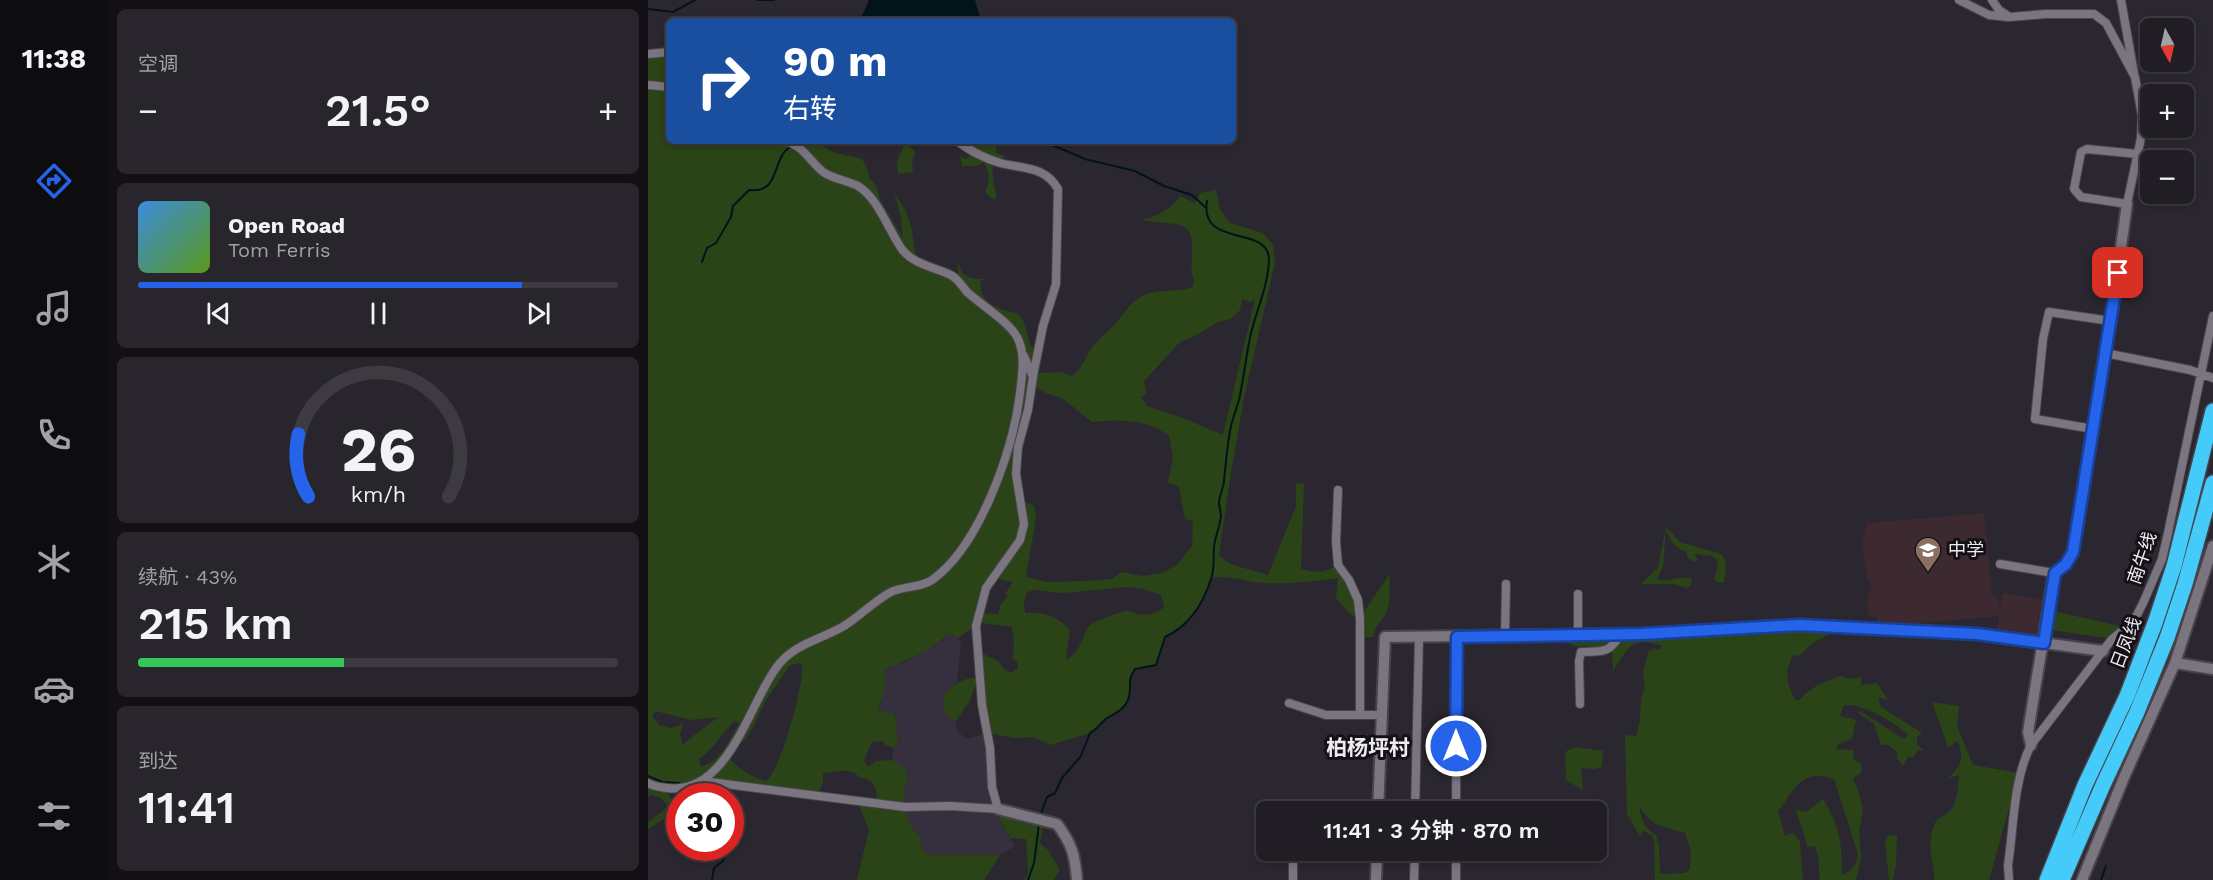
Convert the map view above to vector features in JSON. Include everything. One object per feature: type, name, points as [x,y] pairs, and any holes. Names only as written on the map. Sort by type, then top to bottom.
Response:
[{"type":"highway","name":"日凤线","points":[[2047,880],[2085,785],[2127,696],[2155,623],[2174,566],[2213,411]]},
{"type":"highway","name":"日凤线","points":[[2062,880],[2103,785],[2138,712],[2167,638],[2185,584],[2213,483]]},
{"type":"street","points":[[1959,0],[1989,15],[2010,17],[2094,14],[2106,23],[2135,77]]},
{"type":"street","points":[[1992,0],[1999,10],[2010,17]]},
{"type":"street","points":[[2031,745],[2028,732],[2055,573],[2066,564],[2073,552],[2111,321],[2127,204],[2141,138],[2142,116],[2121,0]]},
{"type":"street","points":[[648,54],[666,52]]},
{"type":"street","points":[[648,85],[666,87]]},
{"type":"street","points":[[796,144],[824,173],[859,186],[874,202],[910,259],[928,264],[958,280],[966,291],[1016,335],[1033,377]]},
{"type":"street","points":[[962,144],[983,157],[1043,172],[1053,180],[1058,189],[1056,284],[1043,326],[1028,410],[1018,447],[1016,474],[1024,524],[1020,540],[986,588],[976,626],[982,705],[990,748],[992,788],[998,809]]},
{"type":"street","points":[[2127,204],[2081,197],[2074,189],[2081,152],[2087,149],[2137,154]]},
{"type":"street","points":[[2093,429],[2035,419],[2043,339],[2049,312],[2111,321]]},
{"type":"street","name":"南牛线","points":[[2009,880],[2008,865],[2019,773],[2031,745],[2103,651],[2124,627],[2134,621],[2162,559],[2213,316]]},
{"type":"street","points":[[648,783],[674,789],[686,788],[702,781],[717,768],[734,745],[775,669],[789,653],[841,628],[892,592],[929,583],[946,569],[958,554],[985,509],[1014,434],[1022,381],[1022,351]]},
{"type":"street","points":[[2105,353],[2190,370],[2213,378]]},
{"type":"street","points":[[1338,490],[1336,542],[1338,565],[1349,580],[1358,600],[1360,619],[1360,716]]},
{"type":"street","points":[[2082,880],[2125,775],[2175,663],[2213,546]]},
{"type":"street","points":[[2000,564],[2055,573]]},
{"type":"street","points":[[1505,636],[1506,584]]},
{"type":"street","points":[[1578,594],[1578,635]]},
{"type":"street","points":[[1378,801],[1385,637],[1620,634],[1799,625],[1977,634],[2103,651]]},
{"type":"street","points":[[1580,704],[1579,662],[1581,652],[1605,651],[1612,647],[1620,634]]},
{"type":"street","points":[[1415,801],[1419,637]]},
{"type":"street","points":[[1456,801],[1457,637]]},
{"type":"street","points":[[2175,663],[2213,669]]},
{"type":"street","points":[[1289,703],[1326,715],[1382,715]]},
{"type":"street","points":[[702,781],[905,807],[959,806],[998,809],[1048,820],[1057,824],[1071,843],[1077,880]]},
{"type":"street","points":[[1293,861],[1293,880]]},
{"type":"street","points":[[1376,880],[1377,861]]},
{"type":"street","points":[[1415,861],[1415,880]]},
{"type":"street","points":[[1456,861],[1456,880]]},
{"type":"shaded area","points":[[869,0],[975,0],[980,18],[861,18]]},
{"type":"shaded area","name":"中学","points":[[1984,513],[1992,597],[1997,597],[2000,613],[2003,593],[2042,599],[2036,637],[1997,631],[1999,616],[1878,627],[1876,615],[1869,616],[1867,601],[1871,585],[1867,579],[1862,542],[1867,523]]},
{"type":"shaded area","points":[[948,633],[958,638],[961,644],[957,683],[953,686],[944,711],[955,722],[958,732],[967,739],[987,733],[990,767],[1003,827],[1015,846],[1000,855],[928,855],[922,850],[920,837],[910,825],[905,807],[904,790],[908,781],[892,760],[893,748],[898,743],[895,715],[877,710],[883,699],[881,695],[886,683],[884,670],[907,661],[943,641]]},
{"type":"green space","points":[[666,52],[666,144],[821,144],[833,152],[862,159],[868,170],[869,178],[877,187],[880,200],[903,238],[901,217],[894,192],[904,209],[910,223],[917,261],[958,279],[958,263],[963,274],[971,278],[984,279],[980,282],[980,288],[984,297],[995,306],[1019,315],[1033,350],[1043,326],[1034,373],[1061,372],[1072,376],[1095,343],[1111,329],[1137,299],[1155,292],[1193,287],[1192,241],[1187,228],[1175,224],[1142,220],[1164,211],[1180,196],[1195,203],[1200,193],[1216,190],[1220,209],[1230,223],[1263,233],[1273,245],[1275,263],[1245,393],[1219,555],[1230,564],[1268,575],[1296,506],[1296,483],[1304,484],[1301,569],[1320,571],[1338,565],[1349,580],[1360,618],[1390,573],[1388,608],[1373,637],[1360,637],[1360,619],[1350,614],[1336,598],[1338,578],[1272,583],[1223,577],[1212,578],[1189,620],[1165,637],[1156,665],[1135,669],[1130,677],[1129,699],[1117,713],[1105,719],[1097,730],[1050,745],[1033,737],[1015,738],[987,733],[978,678],[969,702],[955,722],[944,711],[943,697],[951,689],[963,680],[979,677],[977,651],[998,661],[1004,669],[1011,673],[1018,668],[1017,661],[1012,658],[1014,645],[1012,627],[982,623],[983,613],[998,614],[1001,604],[1008,596],[1005,594],[1013,582],[995,576],[986,588],[976,626],[958,638],[948,633],[937,644],[884,670],[886,683],[883,698],[877,710],[895,714],[898,743],[893,748],[884,744],[883,741],[872,742],[864,760],[868,767],[876,761],[892,760],[905,769],[908,781],[904,790],[905,807],[910,825],[920,837],[922,850],[928,855],[1000,855],[984,880],[857,880],[869,830],[857,800],[877,803],[877,793],[872,782],[851,772],[823,773],[823,782],[817,796],[744,786],[744,783],[702,781],[666,783],[666,787],[663,788],[666,792],[666,804],[661,798],[651,795],[648,797],[648,54]],"holes":[[[1242,299],[1251,302],[1255,299],[1223,435],[1147,406],[1141,397],[1146,394],[1144,381],[1180,342],[1218,322],[1231,319],[1240,310]],[[1032,385],[1062,398],[1092,422],[1142,423],[1161,430],[1169,436],[1173,458],[1168,483],[1179,486],[1185,519],[1193,521],[1192,546],[1178,564],[1162,573],[1142,576],[1121,572],[1112,579],[1047,582],[1026,577],[1036,518],[1034,506],[1021,500],[1018,447]],[[1128,587],[1144,589],[1161,595],[1164,607],[1147,615],[1126,611],[1097,621],[1088,628],[1077,650],[1066,660],[1070,630],[1050,616],[1025,613],[1024,602],[1027,592],[1036,590],[1063,593]],[[802,663],[791,725],[778,761],[766,781],[755,777],[735,764],[727,755],[734,745],[744,741],[766,700],[790,665]],[[655,711],[691,720],[718,717],[683,744],[680,734],[683,724],[671,728],[659,725],[652,716]],[[734,721],[739,723],[719,755],[701,767],[699,759],[709,751]]]},
{"type":"green space","points":[[905,144],[916,152],[912,160],[913,172],[898,174],[897,162]]},
{"type":"green space","points":[[962,144],[996,144],[997,153],[1004,156],[1003,164],[994,161],[993,166],[994,188],[997,197],[992,199],[985,192],[989,178],[984,163],[962,166],[960,155],[964,159],[969,157],[969,149]]},
{"type":"green space","points":[[1666,527],[1680,542],[1721,554],[1726,563],[1724,582],[1717,583],[1714,578],[1718,566],[1717,560],[1711,556],[1695,554],[1698,560],[1694,562],[1688,558],[1686,551],[1673,544],[1666,530],[1663,566],[1657,579],[1688,578],[1692,579],[1691,586],[1686,588],[1674,584],[1641,584],[1658,568]]},
{"type":"green space","points":[[2049,610],[2124,627],[2112,639],[2046,629]]},
{"type":"green space","points":[[1843,627],[1813,643],[1799,656],[1793,655],[1787,678],[1795,700],[1800,700],[1819,685],[1841,676],[1849,679],[1861,677],[1861,685],[1877,683],[1888,700],[1878,697],[1881,707],[1922,733],[1917,737],[1917,744],[1924,751],[1917,750],[1914,757],[1908,757],[1903,766],[1897,758],[1897,752],[1888,745],[1881,745],[1874,724],[1858,713],[1860,711],[1904,739],[1908,735],[1878,714],[1859,707],[1844,705],[1840,716],[1856,720],[1852,739],[1837,745],[1837,749],[1854,750],[1853,758],[1862,765],[1861,773],[1853,778],[1863,810],[1859,832],[1861,859],[1856,880],[1820,880],[1815,846],[1807,847],[1796,809],[1806,812],[1823,799],[1839,835],[1842,875],[1851,870],[1858,854],[1834,779],[1814,776],[1806,779],[1794,789],[1778,812],[1785,836],[1793,833],[1800,841],[1803,880],[1655,880],[1653,837],[1643,830],[1640,837],[1627,814],[1625,735],[1636,736],[1645,687],[1643,673],[1648,652],[1654,648],[1659,650],[1662,646],[1643,642],[1636,644],[1627,651],[1613,671],[1612,647],[1574,646],[1569,643],[1578,635]],"holes":[[[1639,807],[1654,823],[1685,833],[1691,852],[1690,869],[1685,873],[1660,874],[1656,835],[1644,823]]]},
{"type":"green space","points":[[1932,702],[1959,706],[1957,726],[1973,765],[2019,773],[1989,880],[1934,880],[1931,836],[1936,822],[1949,812],[1954,804],[1959,775],[1949,778],[1961,761],[1961,753],[1958,741],[1948,747]]},
{"type":"green space","points":[[1575,747],[1603,751],[1602,767],[1581,768],[1583,790],[1566,780],[1565,752]]},
{"type":"green space","points":[[666,806],[666,818],[648,829],[648,822]]},
{"type":"green space","points":[[998,809],[1048,821],[1042,829],[1040,843],[1048,850],[1060,870],[1053,880],[1024,880],[1028,874],[1026,839],[1010,838],[999,818]]},
{"type":"green space","points":[[1888,835],[1897,836],[1893,880],[1889,880],[1885,842]]},
{"type":"waterway","points":[[648,9],[673,12],[695,0]]},
{"type":"waterway","points":[[757,0],[774,0]]},
{"type":"waterway","points":[[1050,144],[1085,159],[1135,171],[1164,186],[1192,195],[1205,207]]},
{"type":"waterway","points":[[702,262],[707,248],[716,243],[731,217],[733,206],[749,190],[766,187],[784,152],[790,147]]},
{"type":"waterway","points":[[1040,816],[1047,797],[1055,793],[1062,778],[1081,756],[1090,733],[1122,709],[1126,703],[1135,669],[1156,665],[1165,637],[1181,627],[1194,613],[1204,597],[1212,575],[1215,543],[1221,516],[1219,500],[1224,483],[1230,431],[1239,400],[1251,333],[1267,277],[1269,258],[1265,248],[1257,242],[1223,231],[1213,225],[1207,216],[1207,201]]},
{"type":"waterway","points":[[648,776],[662,782],[679,783]]},
{"type":"waterway","points":[[1028,880],[1034,863],[1039,824]]},
{"type":"waterway","points":[[712,880],[714,868],[723,861]]},
{"type":"waterway","points":[[2101,880],[2106,866]]},
{"type":"place","name":"中学","points":[[1928,573]]},
{"type":"district","name":"柏杨坪村","points":[[1368,748]]},
{"type":"route","points":[[1456,746],[1457,637],[1641,634],[1799,625],[1977,634],[2044,643],[2055,573],[2066,564],[2073,552],[2118,273]]}]
